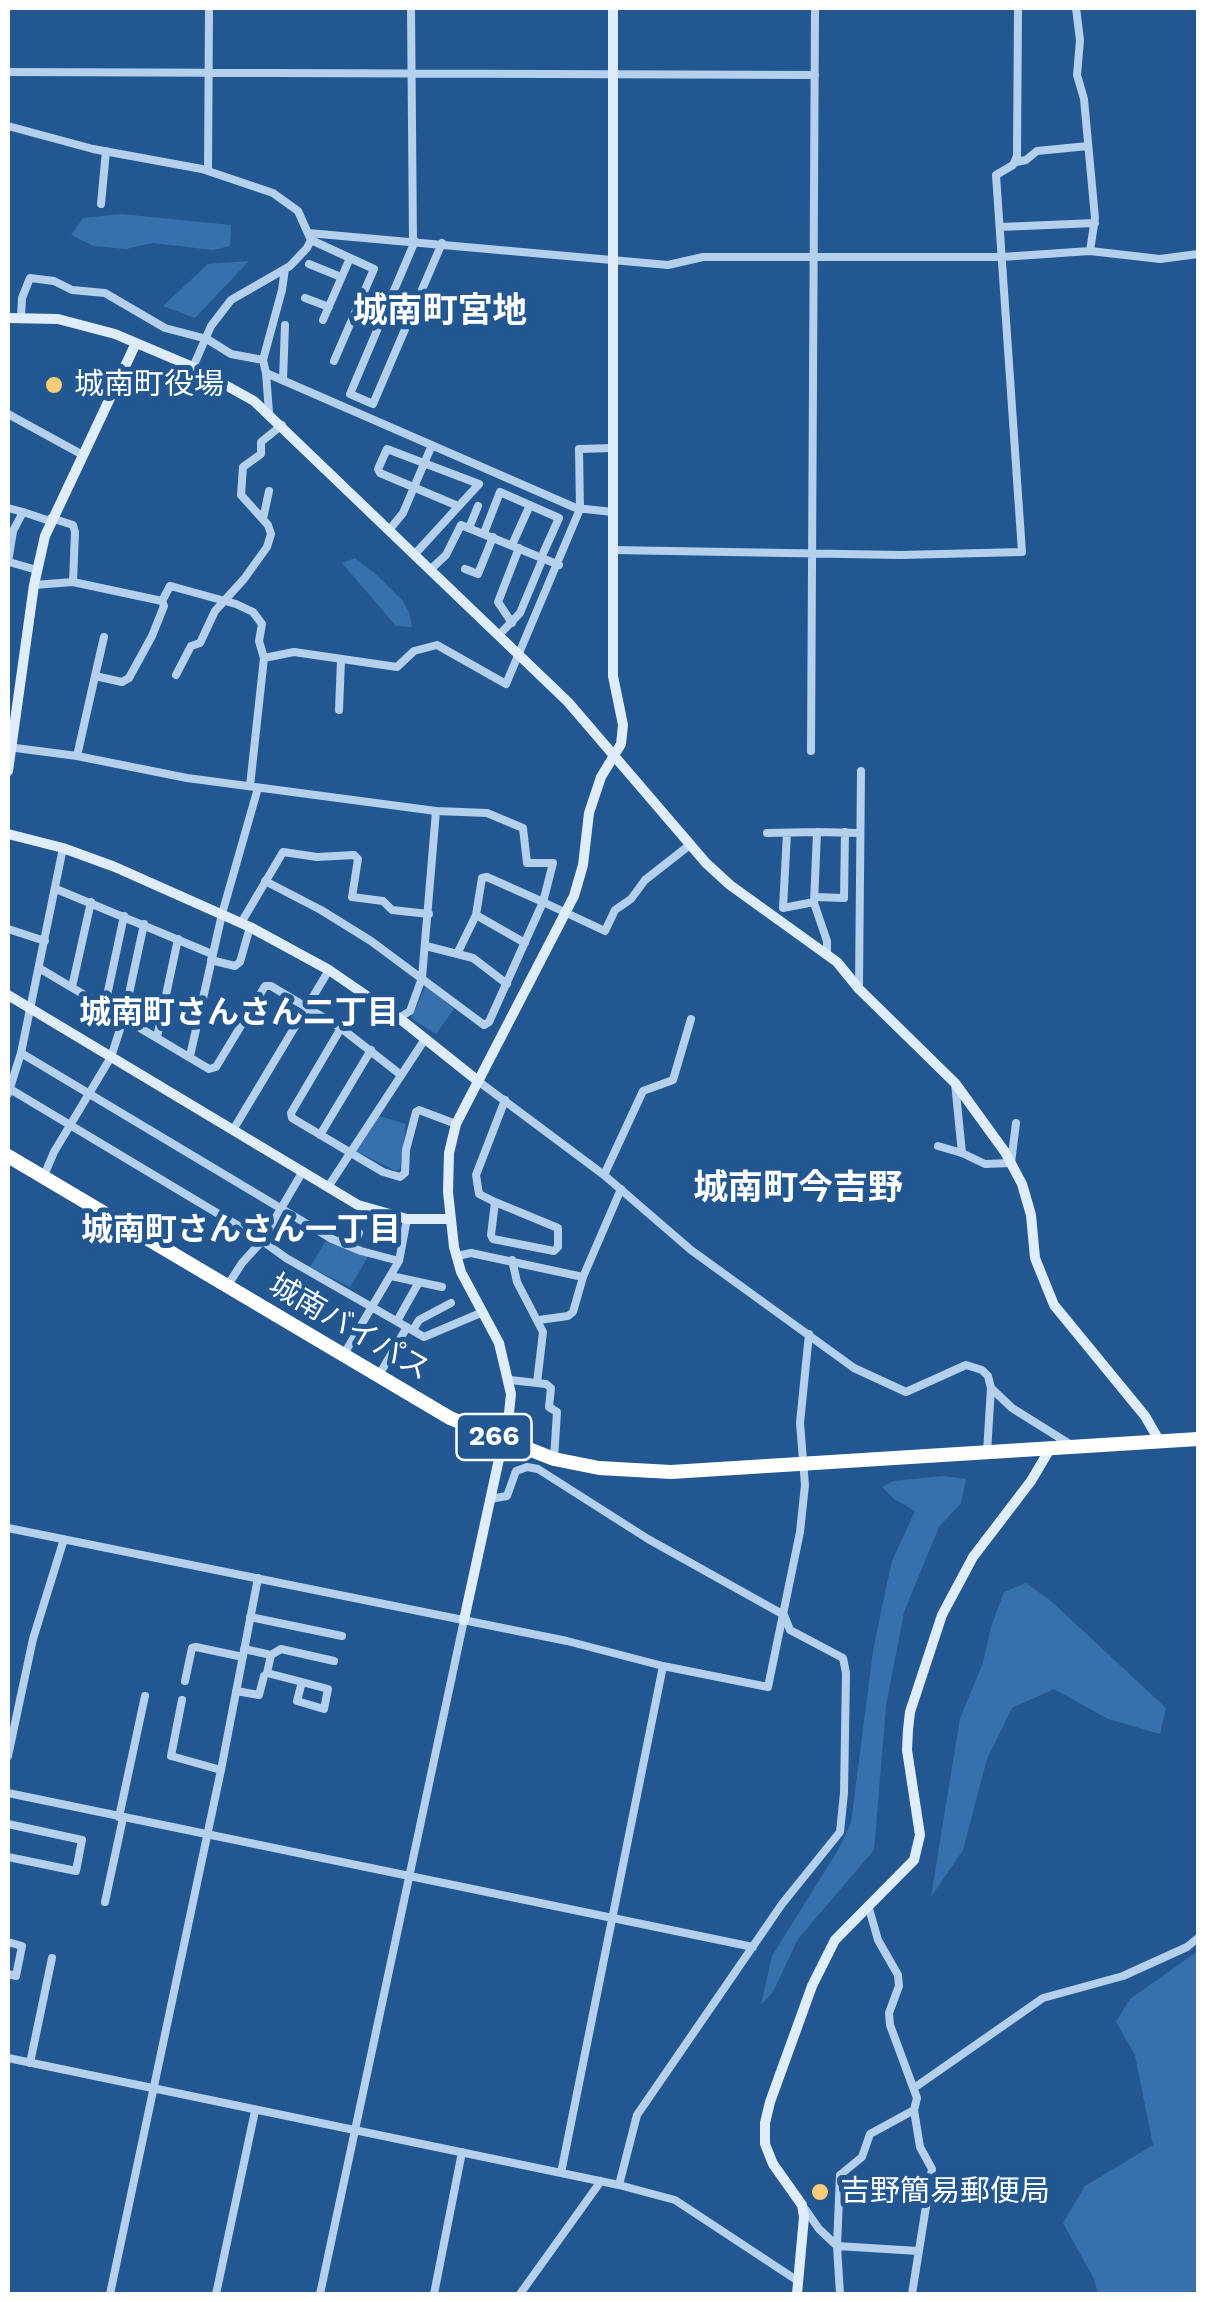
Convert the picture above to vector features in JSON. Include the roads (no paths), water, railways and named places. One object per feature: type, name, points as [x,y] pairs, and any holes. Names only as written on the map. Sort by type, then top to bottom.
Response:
[{"type":"highway","name":"城南バイパス","points":[[8,1156],[450,1418],[554,1460],[599,1468],[671,1472],[1050,1449]]},
{"type":"highway","name":"266","points":[[1050,1449],[1198,1438]]},
{"type":"street","points":[[208,171],[209,8]]},
{"type":"street","points":[[411,8],[414,241],[350,394],[373,404],[442,244]]},
{"type":"street","points":[[320,2294],[509,1414],[510,1380],[499,1343],[456,1256],[447,1170],[456,1124],[566,915],[580,876],[596,789],[616,754],[623,725],[613,676],[613,8]]},
{"type":"street","points":[[811,752],[815,8]]},
{"type":"street","points":[[1016,162],[1018,8]]},
{"type":"street","points":[[1076,8],[1080,40],[1077,75],[1084,99],[1095,222],[1090,251]]},
{"type":"street","points":[[8,72],[815,75]]},
{"type":"street","points":[[8,126],[208,171],[273,193],[298,211],[310,237],[374,269],[334,361]]},
{"type":"street","points":[[613,550],[811,554],[1022,552],[996,175],[1037,150],[1088,146]]},
{"type":"street","points":[[101,204],[106,151]]},
{"type":"street","points":[[1000,226],[1095,222]]},
{"type":"street","points":[[310,237],[414,241],[668,265],[703,257],[1002,257],[1090,251],[1147,258],[1198,254]]},
{"type":"street","points":[[194,367],[211,326],[231,300],[285,269],[302,255],[310,237]]},
{"type":"street","points":[[323,320],[350,258]]},
{"type":"street","points":[[309,264],[341,277]]},
{"type":"street","points":[[268,414],[263,360],[285,269]]},
{"type":"street","points":[[21,318],[22,298],[30,278],[54,280],[72,290],[106,293],[165,328],[207,339],[231,354],[263,360]]},
{"type":"street","points":[[305,298],[329,307]]},
{"type":"street","points":[[384,314],[408,323]]},
{"type":"street","points":[[8,318],[77,322],[194,367],[237,389],[282,425],[520,656],[616,754],[730,885],[827,953],[955,1083],[1011,1163],[1022,1184],[1031,1214],[1036,1258],[1054,1304],[1144,1416],[1160,1442]]},
{"type":"street","points":[[283,380],[285,325]]},
{"type":"street","points":[[8,771],[36,570],[51,520],[136,343]]},
{"type":"street","points":[[266,347],[284,348]]},
{"type":"street","points":[[266,373],[580,509],[613,512]]},
{"type":"street","points":[[8,414],[81,454]]},
{"type":"street","points":[[176,675],[222,601],[267,547],[270,534],[241,495],[243,466],[261,454],[261,442],[282,425]]},
{"type":"street","points":[[390,529],[402,513],[432,445]]},
{"type":"street","points":[[264,658],[294,652],[397,666],[414,650],[437,645],[506,684],[580,509],[579,449],[613,448]]},
{"type":"street","points":[[415,554],[479,484],[387,449],[378,469],[380,473],[458,506]]},
{"type":"street","points":[[262,519],[269,491]]},
{"type":"street","points":[[465,569],[478,574],[500,492],[558,518],[524,604],[499,635]]},
{"type":"street","points":[[512,623],[498,602],[530,505]]},
{"type":"street","points":[[469,528],[478,506]]},
{"type":"street","points":[[8,508],[72,525],[74,582]]},
{"type":"street","points":[[23,512],[13,531],[8,562],[36,570]]},
{"type":"street","points":[[431,569],[446,555],[461,525],[559,565]]},
{"type":"street","points":[[34,584],[74,582],[162,601]]},
{"type":"street","points":[[94,676],[122,682],[129,678],[152,636],[170,586],[236,604],[262,624],[259,641],[264,658],[254,787],[190,1056]]},
{"type":"street","points":[[77,756],[104,637]]},
{"type":"street","points":[[338,710],[342,660]]},
{"type":"street","points":[[8,671],[22,674]]},
{"type":"street","points":[[10,747],[254,787],[436,811],[487,813],[523,828],[527,863],[553,863],[547,904],[489,1022],[484,1025],[321,910],[265,881]]},
{"type":"street","points":[[859,988],[861,771]]},
{"type":"street","points":[[399,1018],[410,1010],[422,978],[436,811]]},
{"type":"street","points":[[787,832],[783,908],[815,899],[844,898],[846,832]]},
{"type":"street","points":[[817,832],[815,899],[827,953]]},
{"type":"street","points":[[767,833],[860,832]]},
{"type":"street","points":[[8,834],[63,848],[222,914],[329,970],[399,1018],[604,1175],[692,1250],[854,1368],[899,1391],[912,1390],[966,1365],[982,1370],[991,1388],[987,1452]]},
{"type":"street","points":[[458,952],[476,915],[482,878],[605,931],[615,910],[691,844]]},
{"type":"street","points":[[63,848],[31,1009],[9,1092],[71,1125],[286,1258],[410,1329],[428,1337],[483,1312]]},
{"type":"street","points":[[56,889],[178,938],[235,966],[240,962],[246,925],[265,881],[284,852],[317,857],[354,856],[358,859],[352,898],[383,901],[392,910],[429,914]]},
{"type":"street","points":[[72,987],[91,902]]},
{"type":"street","points":[[476,915],[525,944]]},
{"type":"street","points":[[105,1006],[124,916]]},
{"type":"street","points":[[43,1178],[111,1057],[144,924]]},
{"type":"street","points":[[8,929],[44,940]]},
{"type":"street","points":[[157,1037],[178,938]]},
{"type":"street","points":[[426,946],[473,958],[507,984]]},
{"type":"street","points":[[39,968],[209,1068],[216,1066],[266,986],[341,1028],[402,1075]]},
{"type":"street","points":[[233,1130],[329,970]]},
{"type":"street","points":[[8,995],[358,1205],[407,1220],[451,1219]]},
{"type":"street","points":[[604,1175],[643,1091],[672,1080],[691,1019]]},
{"type":"street","points":[[341,1028],[290,1113],[292,1118],[382,1172],[400,1177],[416,1112],[420,1110],[456,1124]]},
{"type":"street","points":[[328,1186],[425,1039]]},
{"type":"street","points":[[320,1135],[370,1050]]},
{"type":"street","points":[[21,1053],[353,1248],[399,1261]]},
{"type":"street","points":[[955,1083],[962,1152]]},
{"type":"street","points":[[495,1202],[492,1239],[554,1251],[558,1247],[558,1228],[479,1194],[476,1176],[505,1100]]},
{"type":"street","points":[[1011,1163],[1016,1122]]},
{"type":"street","points":[[938,1146],[985,1164],[1011,1163]]},
{"type":"street","points":[[226,1288],[262,1241],[303,1172]]},
{"type":"street","points":[[539,1320],[572,1312],[620,1189]]},
{"type":"street","points":[[343,1356],[399,1261],[407,1220]]},
{"type":"street","points":[[353,1248],[360,1233]]},
{"type":"street","points":[[456,1256],[471,1253],[512,1260],[583,1278]]},
{"type":"street","points":[[512,1260],[517,1282],[539,1320],[542,1344],[536,1383]]},
{"type":"street","points":[[391,1276],[442,1286]]},
{"type":"street","points":[[397,1321],[419,1282]]},
{"type":"street","points":[[378,1377],[410,1329],[451,1304]]},
{"type":"street","points":[[8,1528],[567,1641],[768,1688],[800,1532],[805,1485],[800,1423],[808,1334]]},
{"type":"street","points":[[510,1380],[551,1388],[549,1407],[557,1412],[554,1460]]},
{"type":"street","points":[[991,1388],[1012,1408],[1060,1440],[1079,1447]]},
{"type":"street","points":[[918,2251],[837,2246],[819,2229],[773,2164],[765,2144],[765,2123],[786,2054],[821,1965],[845,1927],[908,1867],[919,1845],[908,1730],[910,1712],[942,1615],[973,1556],[1032,1481],[1050,1449]]},
{"type":"street","points":[[490,1499],[507,1496],[516,1471],[538,1469],[648,1539],[784,1615],[790,1630],[843,1658],[846,1673],[842,1825],[637,2115],[619,2185]]},
{"type":"street","points":[[8,1756],[34,1638],[64,1539]]},
{"type":"street","points":[[110,2294],[258,1578]]},
{"type":"street","points":[[250,1617],[342,1636]]},
{"type":"street","points":[[186,1681],[192,1648],[196,1646],[271,1655],[281,1649],[334,1661]]},
{"type":"street","points":[[271,1655],[267,1673],[328,1688],[324,1709],[298,1701],[302,1682]]},
{"type":"street","points":[[561,2173],[662,1666]]},
{"type":"street","points":[[236,1691],[259,1695],[264,1676]]},
{"type":"street","points":[[105,1902],[145,1696]]},
{"type":"street","points":[[182,1700],[170,1756],[221,1770]]},
{"type":"street","points":[[8,1793],[753,1947]]},
{"type":"street","points":[[8,1824],[82,1840],[76,1871],[8,1857]]},
{"type":"street","points":[[868,1905],[878,1940],[898,1975],[890,2025],[917,2098],[914,2110],[920,2148],[932,2169],[912,2294]]},
{"type":"street","points":[[914,2088],[1043,1998],[1123,1976],[1188,1947],[1198,1938]]},
{"type":"street","points":[[8,1942],[22,1946],[16,1976],[8,1974]]},
{"type":"street","points":[[30,2063],[52,1958]]},
{"type":"street","points":[[8,2058],[619,2185],[688,2206],[798,2280]]},
{"type":"street","points":[[840,2294],[840,2175],[862,2157],[870,2134],[914,2110]]},
{"type":"street","points":[[216,2294],[255,2111]]},
{"type":"street","points":[[434,2294],[462,2152]]},
{"type":"street","points":[[520,2294],[602,2182]]},
{"type":"street","points":[[796,2294],[802,2205]]},
{"type":"place","name":"城南町役場","points":[[54,385]]},
{"type":"place","name":"吉野簡易郵便局","points":[[820,2192]]},
{"type":"district","name":"城南町宮地","points":[[440,312]]},
{"type":"district","name":"城南町さんさん二丁目","points":[[239,1014]]},
{"type":"district","name":"城南町今吉野","points":[[798,1189]]},
{"type":"district","name":"城南町さんさん一丁目","points":[[241,1231]]}]
